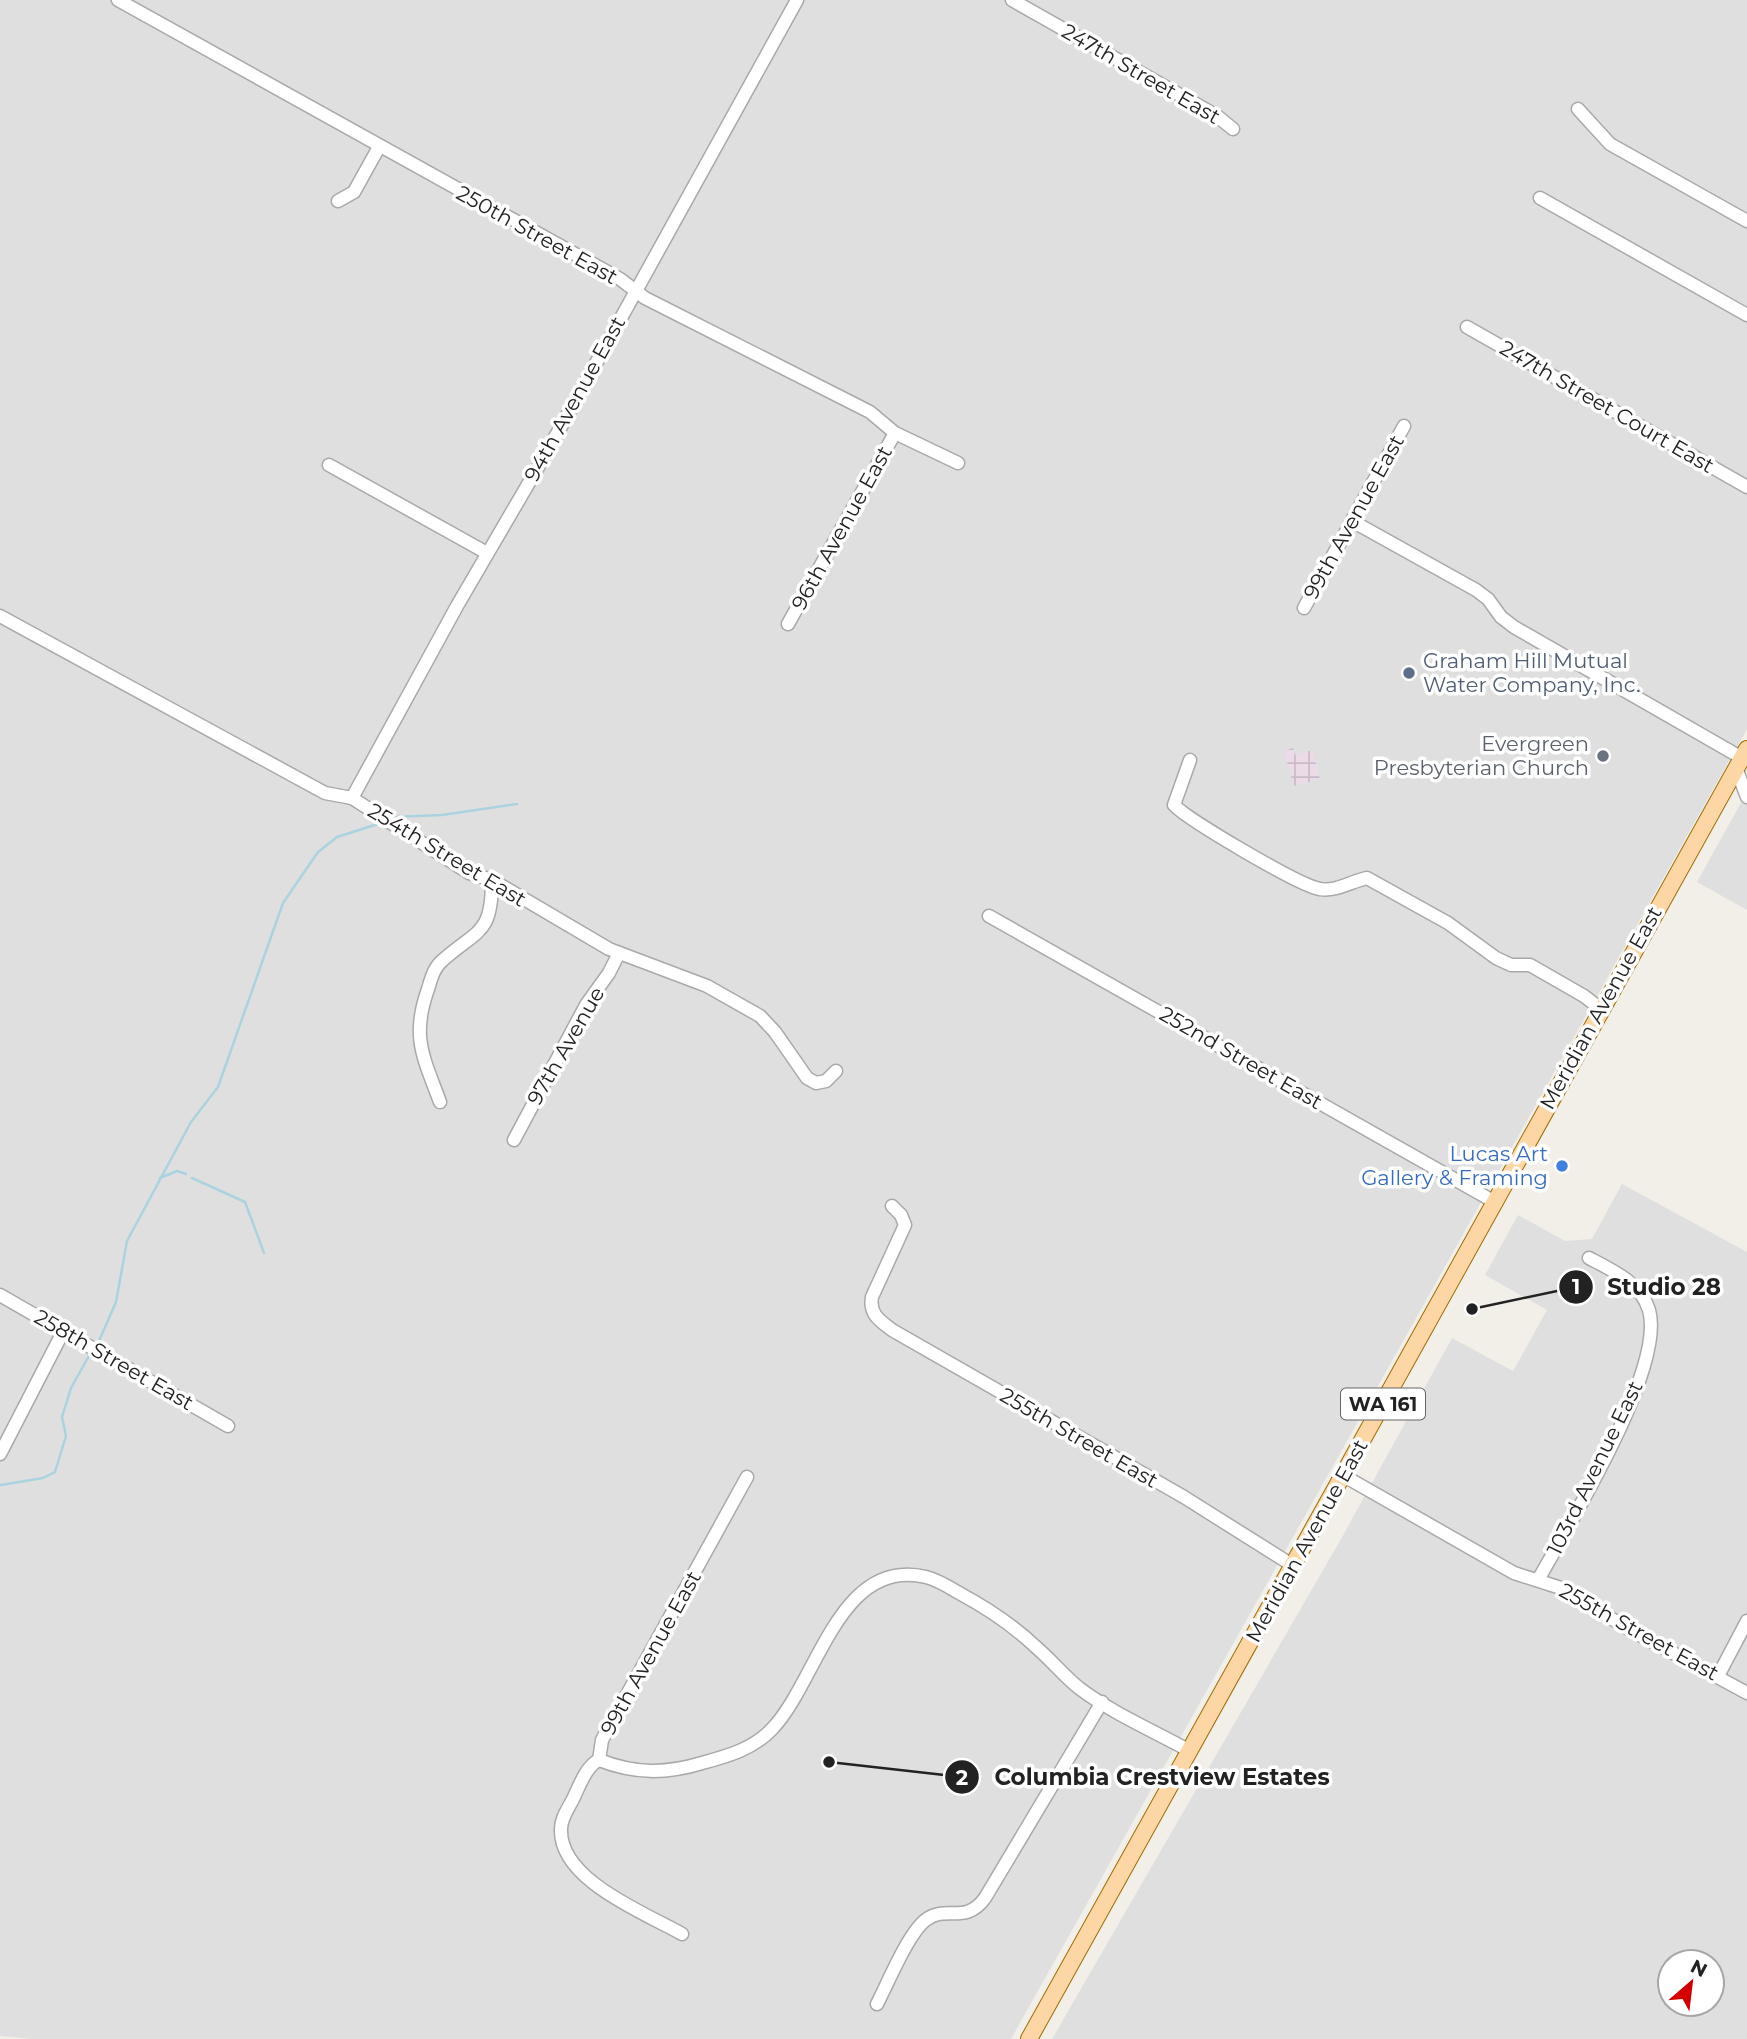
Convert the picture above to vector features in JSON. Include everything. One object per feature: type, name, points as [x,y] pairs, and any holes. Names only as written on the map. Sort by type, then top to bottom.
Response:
[{"type":"main road","name":"Meridian Avenue East","points":[[1029,2039],[1344,1476],[1493,1201],[1742,759]]},
{"type":"street","name":"250th Street East","points":[[118,0],[636,290],[645,298],[870,412],[895,433],[958,463]]},
{"type":"street","name":"94th Avenue East","points":[[352,798],[797,0]]},
{"type":"street","name":"247th Street East","points":[[1012,0],[1217,116],[1233,129]]},
{"type":"street","points":[[1578,109],[1610,144],[1747,221]]},
{"type":"street","points":[[338,201],[354,192],[379,147]]},
{"type":"street","points":[[1540,198],[1747,315]]},
{"type":"street","name":"247th Street Court East","points":[[1467,327],[1747,487]]},
{"type":"street","name":"99th Avenue East","points":[[1304,608],[1404,426]]},
{"type":"street","name":"96th Avenue East","points":[[789,624],[895,433]]},
{"type":"street","points":[[328,465],[487,553]]},
{"type":"street","points":[[1352,521],[1476,590],[1488,598],[1501,617],[1514,628],[1742,759],[1747,797]]},
{"type":"street","name":"254th Street East","points":[[0,616],[324,793],[352,798],[469,873],[492,880],[544,913],[619,953],[707,986],[760,1016],[775,1032],[807,1078],[816,1083],[826,1081],[836,1071]]},
{"type":"street","points":[[1190,760],[1174,806],[1198,823],[1319,889],[1337,888],[1367,877],[1381,883],[1400,898],[1448,923],[1496,958],[1511,965],[1530,965],[1601,1009]]},
{"type":"street","points":[[440,1102],[418,1036],[422,1004],[438,966],[476,936],[481,928],[492,905],[492,880]]},
{"type":"street","name":"252nd Street East","points":[[989,916],[1493,1201]]},
{"type":"street","name":"97th Avenue","points":[[514,1140],[586,1005],[619,953]]},
{"type":"street","name":"255th Street East","points":[[892,1206],[903,1220],[904,1231],[872,1297],[871,1308],[876,1317],[892,1330],[1184,1497],[1293,1565]]},
{"type":"street","name":"103rd Avenue East","points":[[1538,1580],[1584,1497],[1634,1394],[1648,1353],[1650,1319],[1641,1295],[1618,1274],[1589,1258]]},
{"type":"street","name":"258th Street East","points":[[0,1295],[229,1426]]},
{"type":"street","points":[[0,1454],[64,1330]]},
{"type":"street","name":"99th Avenue East","points":[[682,1934],[592,1883],[572,1861],[561,1830],[562,1820],[594,1762],[599,1759],[602,1740],[747,1476]]},
{"type":"street","name":"255th Street East","points":[[1344,1476],[1514,1573],[1564,1589],[1625,1627],[1747,1693]]},
{"type":"street","points":[[599,1759],[630,1770],[662,1773],[716,1759],[758,1742],[783,1716],[833,1629],[855,1599],[874,1582],[891,1576],[928,1577],[967,1597],[1010,1625],[1080,1689],[1190,1751]]},
{"type":"street","points":[[1718,1676],[1747,1621]]},
{"type":"street","points":[[877,2004],[916,1932],[927,1919],[936,1915],[966,1914],[981,1905],[1102,1702]]},
{"type":"shaded area","points":[[0,0],[1747,0],[1747,729],[1011,2039],[33,2039],[0,2036]]},
{"type":"shaded area","points":[[1293,748],[1295,755],[1312,750],[1320,779],[1294,786],[1284,751]]},
{"type":"shaded area","points":[[1747,792],[1747,910],[1697,882]]},
{"type":"shaded area","points":[[1622,1184],[1747,1252],[1747,2039],[1052,2039],[1341,1539],[1452,1338],[1513,1371],[1547,1310],[1485,1275],[1518,1215],[1565,1241],[1592,1239]]},
{"type":"waterway","points":[[393,817],[442,815],[517,804]]},
{"type":"waterway","points":[[99,1341],[116,1302],[127,1241],[191,1122],[218,1087],[283,903],[318,852],[337,837],[381,823]]},
{"type":"waterway","points":[[160,1178],[177,1171],[186,1174]]},
{"type":"waterway","points":[[192,1178],[245,1202],[264,1253]]},
{"type":"waterway","points":[[1,1485],[43,1478],[55,1472],[66,1436],[62,1417],[71,1388],[90,1354]]},
{"type":"place","name":"Graham Hill Mutual Water Company, Inc.","points":[[1409,673]]},
{"type":"place","name":"Evergreen Presbyterian Church","points":[[1603,756]]},
{"type":"place","name":"Lucas Art Gallery & Framing","points":[[1562,1166]]},
{"type":"place","name":"Studio 28","points":[[1472,1309]]},
{"type":"place","name":"Columbia Crestview Estates","points":[[829,1762]]}]
